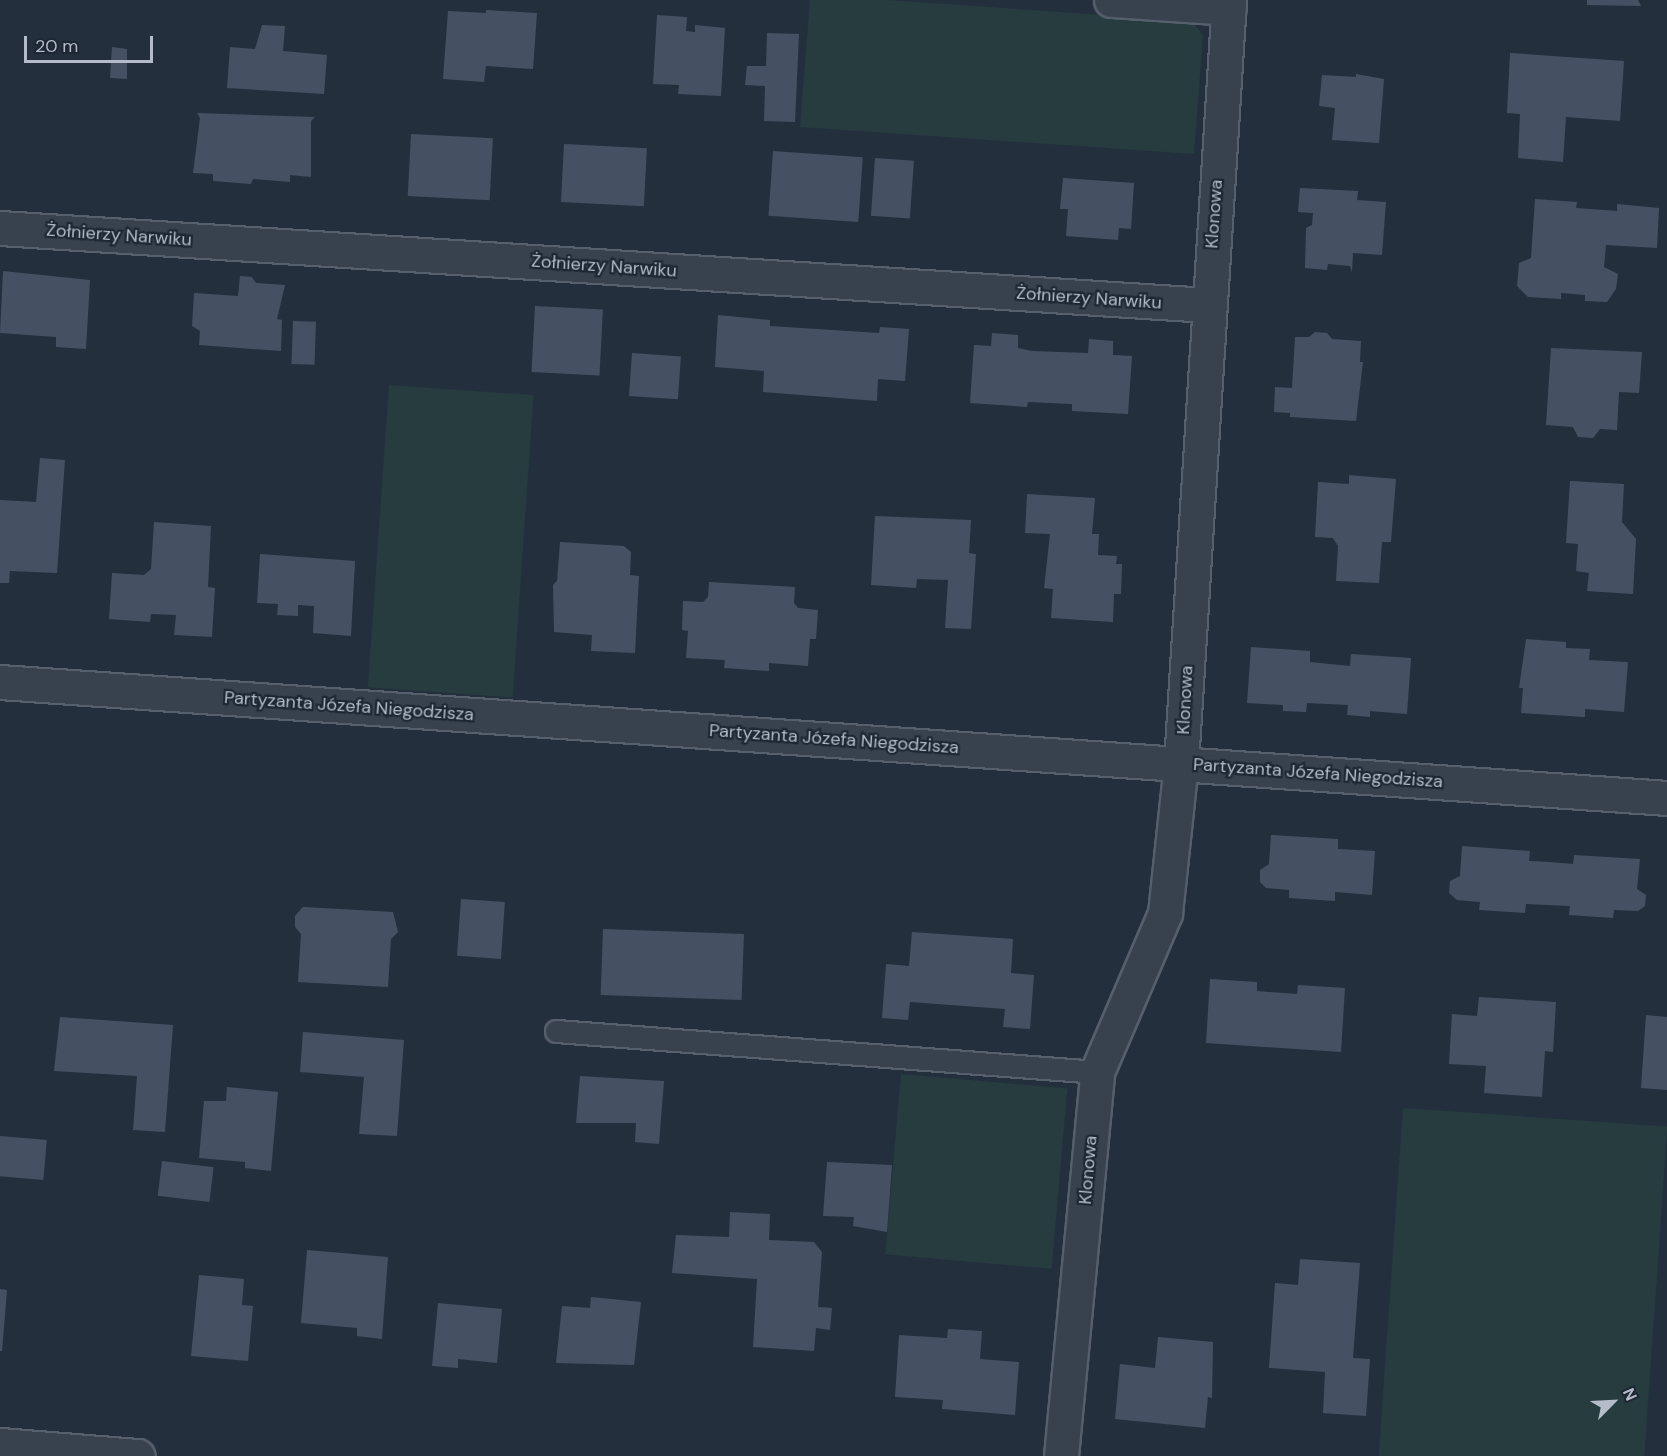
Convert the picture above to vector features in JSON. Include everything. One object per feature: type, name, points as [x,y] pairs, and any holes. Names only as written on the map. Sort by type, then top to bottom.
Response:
[{"type":"street","points":[[1111,0],[1229,4]]},
{"type":"street","name":"Klonowa","points":[[1061,1456],[1097,1072],[1165,913],[1181,763],[1208,305],[1229,4]]},
{"type":"street","name":"Żołnierzy Narwiku","points":[[0,228],[1208,305]]},
{"type":"street","name":"Partyzanta Józefa Niegodzisza","points":[[0,682],[1667,798]]},
{"type":"street","points":[[0,1445],[138,1456]]},
{"type":"lane","points":[[556,1031],[1097,1072]]},
{"type":"green space","points":[[810,0],[887,0],[1192,21],[1203,35],[1194,154],[800,127]]},
{"type":"green space","points":[[389,385],[534,395],[513,697],[368,687]]},
{"type":"green space","points":[[901,1074],[1067,1089],[1052,1269],[885,1254]]},
{"type":"green space","points":[[1403,1108],[1667,1126],[1644,1456],[1379,1456]]},
{"type":"building","points":[[1587,0],[1638,0],[1641,6],[1587,5]]},
{"type":"building","points":[[486,10],[537,13],[533,69],[486,66],[484,82],[443,79],[448,11],[486,13]]},
{"type":"building","points":[[657,15],[687,17],[686,31],[695,32],[695,25],[725,28],[721,96],[678,94],[679,85],[653,84]]},
{"type":"building","points":[[262,25],[285,26],[283,51],[327,55],[324,94],[227,88],[230,47],[255,49]]},
{"type":"building","points":[[767,33],[799,34],[795,122],[764,121],[765,86],[745,85],[747,66],[766,66]]},
{"type":"building","points":[[112,47],[127,49],[127,79],[110,78]]},
{"type":"building","points":[[1510,53],[1624,61],[1620,121],[1566,117],[1563,162],[1518,158],[1520,114],[1507,113]]},
{"type":"building","points":[[1356,74],[1384,79],[1379,143],[1332,140],[1335,108],[1319,106],[1322,75],[1356,77]]},
{"type":"building","points":[[197,113],[315,117],[311,121],[311,177],[290,175],[290,182],[253,179],[251,184],[213,181],[213,174],[193,173],[200,118]]},
{"type":"building","points":[[411,134],[493,138],[490,200],[408,196]]},
{"type":"building","points":[[564,144],[647,148],[644,206],[561,202]]},
{"type":"building","points":[[773,151],[863,157],[858,222],[768,216]]},
{"type":"building","points":[[875,158],[914,161],[910,219],[871,216]]},
{"type":"building","points":[[1063,178],[1134,183],[1131,229],[1119,228],[1118,240],[1066,236],[1068,209],[1060,209]]},
{"type":"building","points":[[1300,188],[1358,191],[1357,200],[1386,202],[1382,255],[1353,253],[1352,272],[1350,266],[1328,264],[1327,270],[1305,268],[1306,228],[1312,225],[1313,213],[1298,212]]},
{"type":"building","points":[[1535,199],[1577,202],[1576,208],[1617,211],[1617,204],[1659,208],[1657,248],[1606,245],[1604,267],[1618,274],[1616,289],[1607,302],[1585,301],[1585,295],[1561,293],[1561,299],[1528,297],[1517,286],[1519,263],[1531,258]]},
{"type":"building","points":[[3,271],[90,280],[86,349],[56,347],[56,337],[0,333]]},
{"type":"building","points":[[240,276],[252,277],[256,283],[285,285],[277,319],[282,320],[281,351],[199,345],[200,331],[192,326],[194,293],[238,296]]},
{"type":"building","points":[[535,306],[603,310],[599,375],[532,372]]},
{"type":"building","points":[[718,315],[770,320],[770,326],[879,333],[880,327],[909,329],[905,381],[878,379],[877,401],[763,392],[764,371],[715,367]]},
{"type":"building","points":[[293,321],[316,322],[314,365],[291,364]]},
{"type":"building","points":[[1315,332],[1327,333],[1332,339],[1361,341],[1360,362],[1363,362],[1356,421],[1290,417],[1290,413],[1274,412],[1275,387],[1292,388],[1295,337],[1309,337]]},
{"type":"building","points":[[992,333],[1018,335],[1018,348],[1032,351],[1088,353],[1089,339],[1113,341],[1113,355],[1132,356],[1128,414],[1072,411],[1072,404],[1028,402],[1027,407],[970,403],[974,345],[991,346]]},
{"type":"building","points":[[1551,348],[1642,352],[1639,393],[1619,392],[1617,430],[1600,429],[1593,438],[1578,437],[1573,427],[1546,425]]},
{"type":"building","points":[[632,353],[681,356],[678,399],[629,396]]},
{"type":"building","points":[[40,458],[65,460],[57,573],[10,571],[9,583],[0,583],[0,500],[36,502]]},
{"type":"building","points":[[1349,475],[1396,479],[1391,542],[1382,542],[1379,583],[1336,581],[1338,546],[1333,538],[1315,537],[1318,482],[1349,484]]},
{"type":"building","points":[[1570,481],[1624,484],[1622,522],[1636,539],[1633,594],[1587,591],[1589,573],[1576,571],[1578,544],[1566,543]]},
{"type":"building","points":[[1027,494],[1095,498],[1092,534],[1099,534],[1098,555],[1117,556],[1116,564],[1122,564],[1121,594],[1114,594],[1113,622],[1051,618],[1053,589],[1044,588],[1050,534],[1025,533]]},
{"type":"building","points":[[875,516],[971,520],[969,553],[976,554],[971,629],[945,628],[948,580],[917,579],[916,588],[871,585]]},
{"type":"building","points":[[154,522],[211,526],[208,587],[215,588],[212,637],[174,635],[176,615],[151,614],[150,622],[109,619],[112,573],[144,575],[151,569]]},
{"type":"building","points":[[560,542],[624,546],[631,552],[630,575],[639,576],[635,653],[591,651],[592,635],[554,632],[553,585],[557,581]]},
{"type":"building","points":[[260,554],[355,561],[351,636],[313,633],[314,606],[298,605],[298,616],[277,615],[278,604],[257,603]]},
{"type":"building","points":[[709,582],[795,587],[794,603],[798,608],[818,610],[816,639],[810,639],[808,666],[769,663],[769,671],[724,668],[725,660],[686,658],[688,631],[682,630],[683,601],[703,602],[708,597]]},
{"type":"building","points":[[1526,639],[1566,642],[1566,648],[1590,649],[1589,660],[1628,662],[1624,712],[1585,709],[1585,717],[1521,713],[1523,688],[1519,688]]},
{"type":"building","points":[[1251,647],[1310,651],[1310,662],[1350,666],[1351,654],[1411,658],[1407,714],[1370,711],[1370,717],[1347,715],[1348,705],[1307,703],[1306,712],[1283,711],[1283,705],[1247,703]]},
{"type":"building","points":[[1271,835],[1338,839],[1338,849],[1375,851],[1372,895],[1335,892],[1335,901],[1289,898],[1289,890],[1266,888],[1260,882],[1260,870],[1269,864]]},
{"type":"building","points":[[1462,846],[1530,851],[1529,861],[1573,864],[1574,855],[1640,859],[1637,889],[1646,895],[1645,906],[1638,911],[1614,910],[1613,918],[1569,915],[1570,906],[1526,904],[1525,913],[1479,910],[1480,902],[1457,900],[1449,893],[1450,881],[1460,876]]},
{"type":"building","points":[[461,899],[505,902],[501,959],[457,956]]},
{"type":"building","points":[[303,907],[393,912],[398,932],[391,939],[388,987],[298,982],[301,934],[295,927],[295,916]]},
{"type":"building","points":[[603,929],[744,934],[742,1000],[601,995]]},
{"type":"building","points":[[912,932],[1013,939],[1011,973],[1034,975],[1030,1029],[1003,1027],[1005,1009],[910,1002],[908,1020],[882,1018],[886,964],[909,966]]},
{"type":"building","points":[[1210,979],[1257,982],[1257,991],[1297,994],[1298,985],[1345,988],[1341,1052],[1206,1043]]},
{"type":"building","points":[[1479,997],[1556,1002],[1553,1052],[1545,1051],[1542,1097],[1484,1093],[1486,1066],[1449,1064],[1452,1014],[1477,1016]]},
{"type":"building","points":[[1646,1015],[1667,1017],[1667,1090],[1641,1088]]},
{"type":"building","points":[[60,1017],[173,1025],[165,1132],[133,1130],[137,1076],[54,1071]]},
{"type":"building","points":[[303,1032],[404,1040],[397,1136],[359,1134],[364,1077],[300,1072]]},
{"type":"building","points":[[580,1076],[664,1081],[659,1144],[635,1142],[636,1123],[576,1123]]},
{"type":"building","points":[[227,1087],[278,1092],[271,1171],[245,1168],[245,1162],[199,1158],[204,1101],[226,1101]]},
{"type":"building","points":[[0,1136],[47,1140],[43,1180],[0,1176]]},
{"type":"building","points":[[162,1161],[214,1167],[209,1202],[158,1196]]},
{"type":"building","points":[[827,1162],[892,1165],[887,1232],[853,1226],[854,1217],[823,1216]]},
{"type":"building","points":[[730,1212],[770,1214],[769,1240],[814,1242],[822,1252],[818,1307],[832,1308],[830,1330],[816,1328],[814,1351],[753,1347],[757,1279],[672,1273],[676,1235],[729,1237]]},
{"type":"building","points":[[307,1250],[388,1257],[382,1339],[357,1336],[357,1328],[301,1323]]},
{"type":"building","points":[[1300,1259],[1360,1263],[1353,1358],[1370,1359],[1366,1416],[1323,1413],[1325,1372],[1269,1368],[1275,1283],[1298,1285]]},
{"type":"building","points":[[199,1275],[244,1279],[242,1305],[253,1306],[248,1361],[191,1356]]},
{"type":"building","points":[[0,1289],[7,1290],[2,1351],[0,1351]]},
{"type":"building","points":[[591,1297],[641,1302],[634,1365],[556,1363],[562,1306],[590,1308]]},
{"type":"building","points":[[438,1303],[502,1309],[497,1363],[458,1359],[458,1368],[432,1366]]},
{"type":"building","points":[[948,1329],[982,1331],[980,1359],[1019,1362],[1015,1415],[942,1409],[943,1400],[895,1397],[899,1335],[947,1338]]},
{"type":"building","points":[[1158,1337],[1213,1342],[1212,1398],[1208,1397],[1205,1428],[1115,1419],[1120,1364],[1155,1368]]}]
